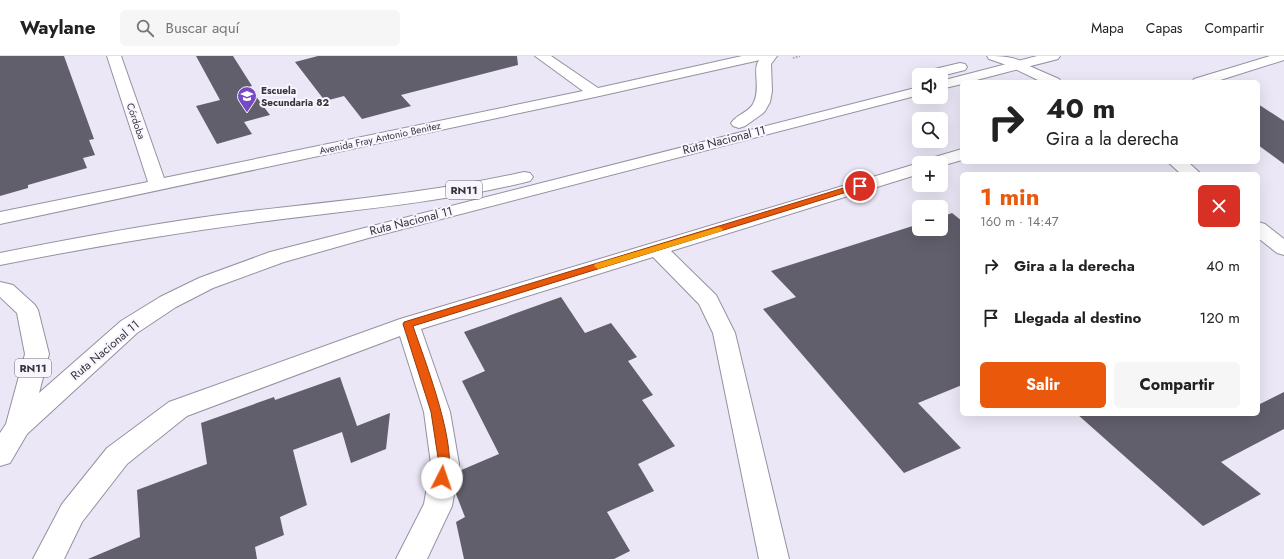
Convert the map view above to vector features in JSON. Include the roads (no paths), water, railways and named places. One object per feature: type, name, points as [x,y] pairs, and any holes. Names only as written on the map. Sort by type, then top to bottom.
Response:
[{"type":"main road","name":"Córdoba","points":[[114,56],[158,185]]},
{"type":"main road","points":[[542,56],[594,93]]},
{"type":"main road","name":"Avenida Fray Antonio Benitez","points":[[0,218],[594,93],[760,56]]},
{"type":"main road","points":[[738,123],[757,111],[762,102],[765,91],[764,64],[770,56]]},
{"type":"main road","points":[[948,69],[998,56],[1050,80]]},
{"type":"main road","points":[[960,80],[1053,56]]},
{"type":"main road","points":[[1206,80],[1284,56]]},
{"type":"main road","name":"Ruta Nacional 11","points":[[0,259],[151,230],[272,214],[426,197],[462,191],[509,181],[912,79]]},
{"type":"main road","points":[[948,83],[960,80]]},
{"type":"main road","name":"Ruta Nacional 11","points":[[0,455],[18,427],[129,327],[168,302],[206,283],[276,257],[912,92]]},
{"type":"main road","points":[[948,158],[960,155]]},
{"type":"main road","points":[[1180,164],[1190,172]]},
{"type":"main road","points":[[48,559],[72,513],[117,456],[178,409],[408,324],[912,170]]},
{"type":"main road","points":[[1260,230],[1284,249]]},
{"type":"main road","points":[[656,248],[708,300],[724,333],[774,559]]},
{"type":"main road","name":"Ruta Nacional 11","points":[[0,289],[5,290],[26,310],[37,354],[18,427]]},
{"type":"main road","points":[[408,324],[437,412],[445,464],[438,506],[411,559]]},
{"type":"place","name":"Escuela Secundaria 82","points":[[247,113]]}]
